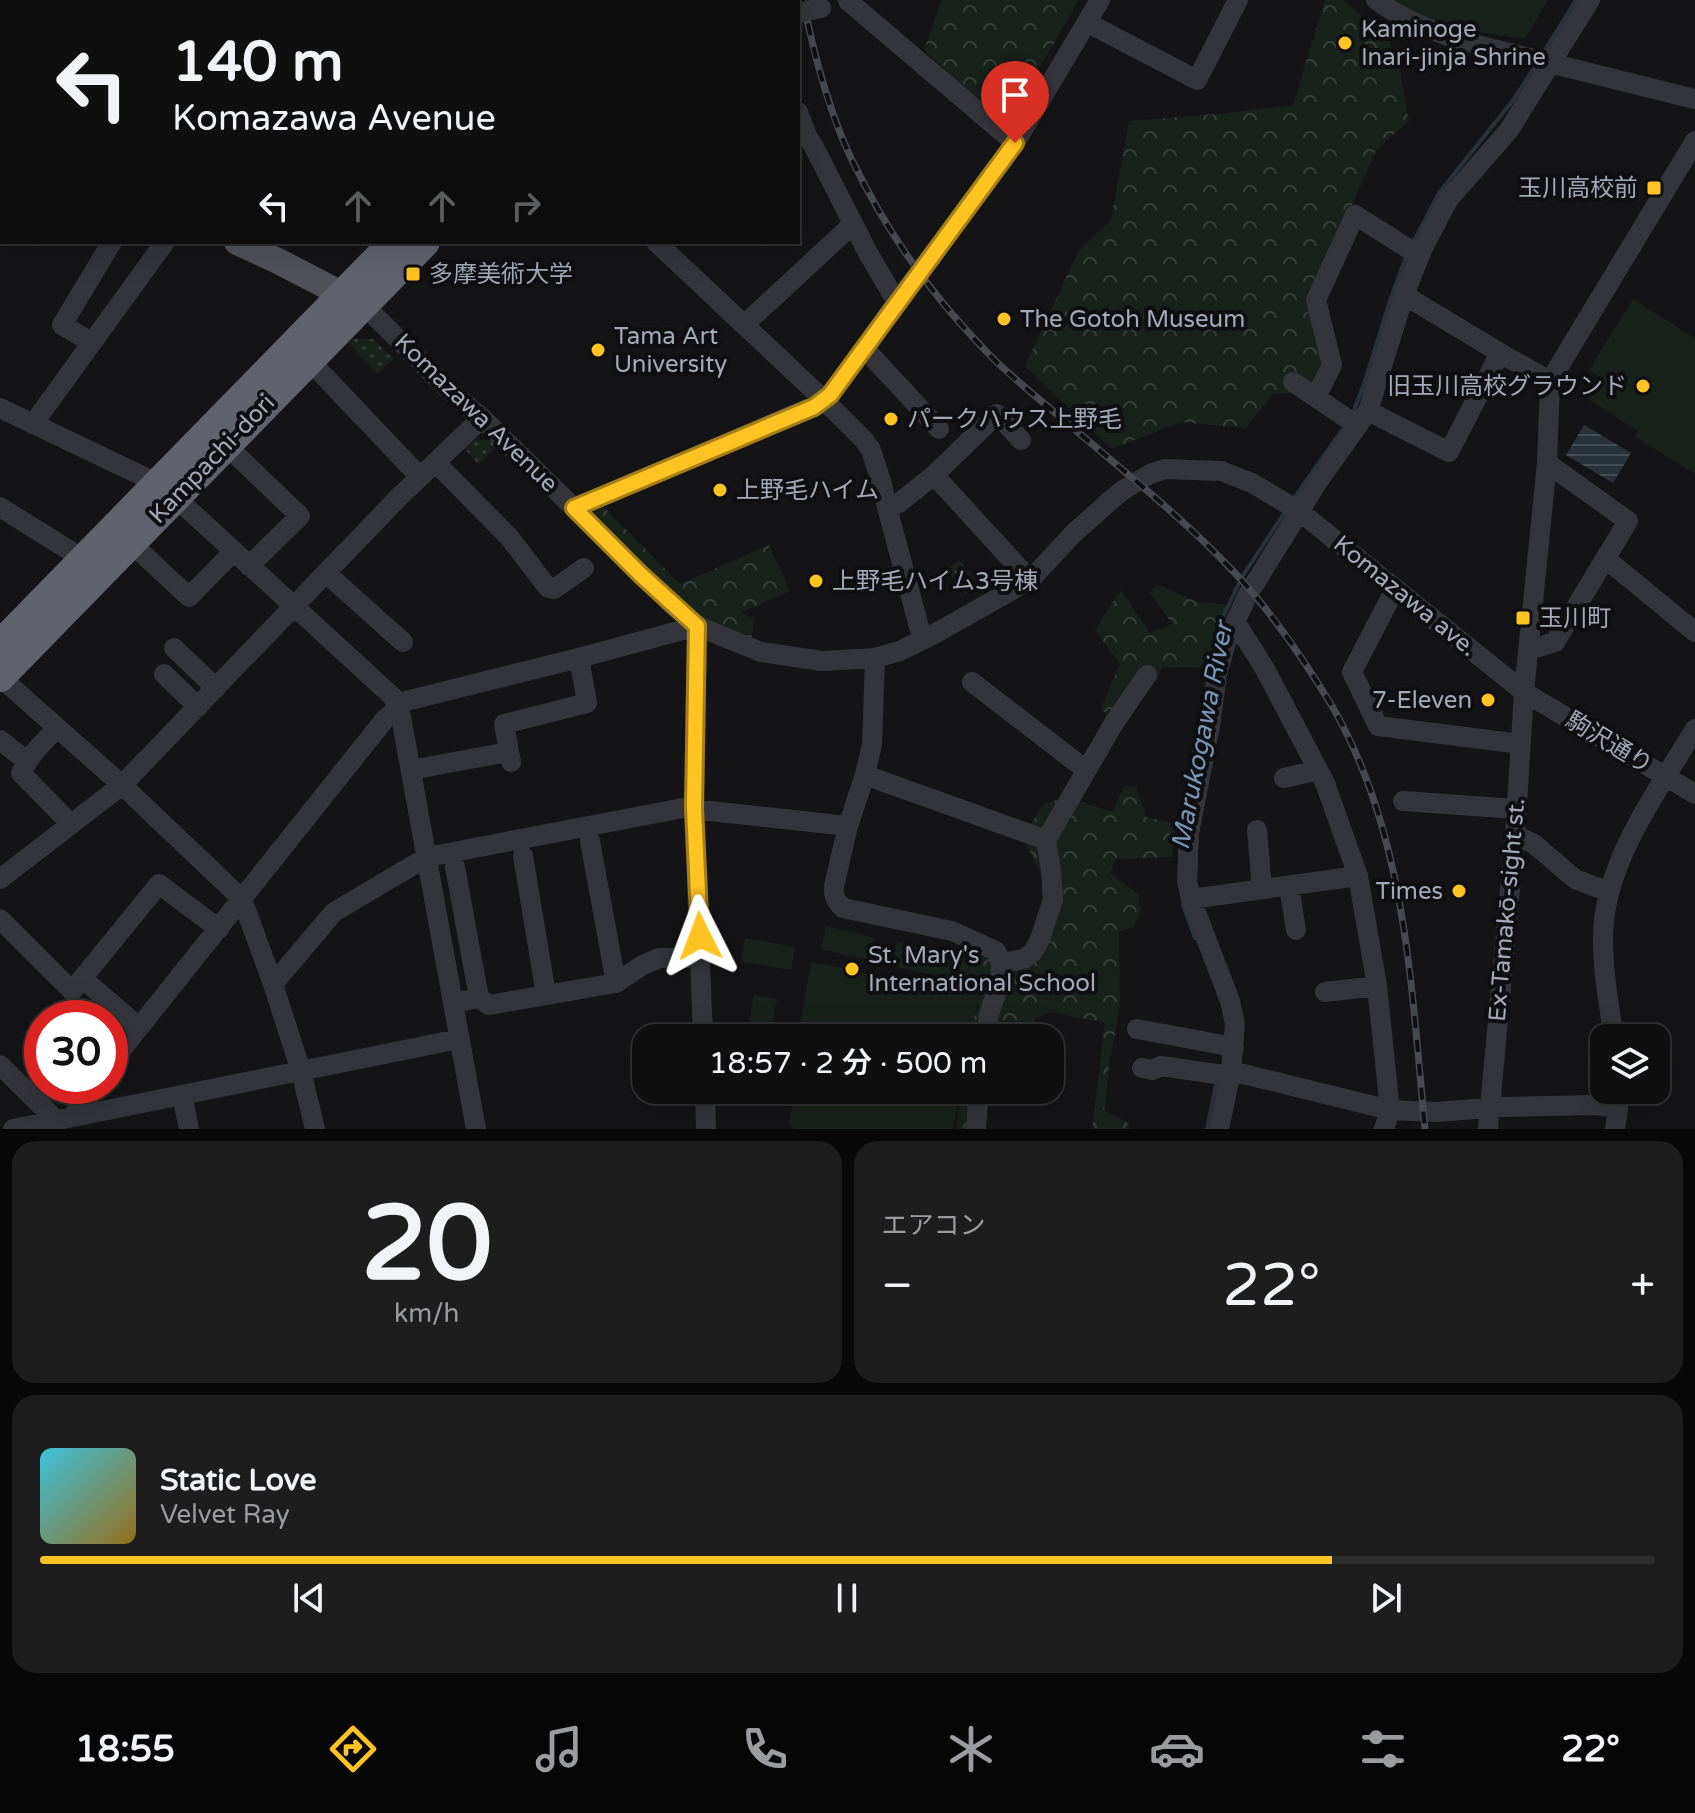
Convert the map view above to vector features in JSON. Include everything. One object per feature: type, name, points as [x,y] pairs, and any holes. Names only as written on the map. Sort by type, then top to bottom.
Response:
[{"type":"highway","name":"Kampachi-dori","points":[[0,677],[131,543],[167,491],[361,307],[393,244]]},
{"type":"highway","name":"Kampachi-dori","points":[[0,645],[83,559],[227,446],[423,244]]},
{"type":"main road","name":"Komazawa Avenue","points":[[241,244],[361,307]]},
{"type":"street","points":[[574,508],[814,407],[830,395],[1015,143],[1100,0]]},
{"type":"street","points":[[1088,23],[1197,80],[1238,0]]},
{"type":"street","points":[[1376,0],[1399,16],[1477,45],[1695,99]]},
{"type":"street","points":[[1219,1129],[1227,1046],[1235,1024],[1230,1001],[1187,881],[1189,833],[1217,674],[1226,643],[1292,506],[1363,418],[1404,295],[1448,200],[1509,130],[1544,61],[1590,0]]},
{"type":"street","points":[[800,13],[848,1],[1015,143]]},
{"type":"street","points":[[1404,295],[1550,381],[1695,141]]},
{"type":"street","points":[[803,142],[813,145],[892,294],[901,298]]},
{"type":"street","points":[[1316,397],[1332,365],[1316,300],[1355,215],[1420,256]]},
{"type":"street","points":[[744,325],[853,224]]},
{"type":"street","points":[[91,342],[62,325],[111,244]]},
{"type":"street","points":[[33,424],[164,244]]},
{"type":"street","points":[[668,246],[871,450],[919,627],[925,639]]},
{"type":"street","name":"Komazawa Avenue","points":[[361,307],[482,418],[697,626],[772,654],[822,661],[875,658],[900,651],[1030,580],[1074,533],[1123,490],[1165,469],[1221,471],[1252,483],[1292,506]]},
{"type":"street","points":[[865,349],[939,429]]},
{"type":"street","points":[[1293,382],[1316,397],[1449,452],[1500,353]]},
{"type":"street","points":[[309,360],[420,477]]},
{"type":"street","name":"Ex-Tamakō-sight st.","points":[[1489,1119],[1515,835],[1524,692],[1547,463],[1550,381]]},
{"type":"street","points":[[0,408],[167,491],[393,697],[401,717],[476,1129]]},
{"type":"street","points":[[887,507],[899,503],[934,475],[997,414],[1021,440]]},
{"type":"street","points":[[0,879],[122,785],[420,477],[482,418]]},
{"type":"street","points":[[227,446],[300,516],[249,566]]},
{"type":"street","points":[[435,462],[510,538],[548,588],[554,589],[584,568]]},
{"type":"street","points":[[1529,650],[1555,642],[1628,521],[1547,463]]},
{"type":"street","points":[[934,475],[1030,580]]},
{"type":"street","name":"Komazawa ave.","points":[[1292,506],[1524,692]]},
{"type":"street","points":[[0,507],[83,559]]},
{"type":"street","points":[[131,543],[189,597],[234,551]]},
{"type":"street","points":[[1606,559],[1695,632]]},
{"type":"street","points":[[327,574],[403,642]]},
{"type":"street","points":[[1395,589],[1352,672],[1378,726],[1521,744]]},
{"type":"street","points":[[1236,623],[1265,669],[1325,783],[1358,876],[1377,986],[1387,1120]]},
{"type":"street","points":[[128,1041],[397,707],[406,701],[697,626],[694,808],[703,1024]]},
{"type":"street","points":[[174,648],[216,688]]},
{"type":"street","points":[[411,770],[504,758],[504,724],[587,703],[579,658]]},
{"type":"street","points":[[875,658],[872,745],[848,826],[833,894],[843,908],[952,931],[996,951],[1001,963],[1000,983],[987,1024]]},
{"type":"street","points":[[164,674],[198,707]]},
{"type":"street","points":[[1001,963],[1024,959],[1033,952],[1053,900],[1046,840],[1114,723],[1147,675]]},
{"type":"street","points":[[0,677],[122,785],[242,899],[301,1071],[315,1129]]},
{"type":"street","points":[[972,682],[1086,770]]},
{"type":"street","name":"駒沢通り","points":[[1524,692],[1695,794]]},
{"type":"street","points":[[58,728],[42,741],[21,773],[71,824]]},
{"type":"street","points":[[1612,1024],[1603,939],[1609,892],[1621,855],[1695,729]]},
{"type":"street","points":[[0,740],[27,761]]},
{"type":"street","points":[[1284,778],[1318,770]]},
{"type":"street","points":[[865,775],[1046,840]]},
{"type":"street","points":[[1403,801],[1516,809]]},
{"type":"street","points":[[273,984],[334,912],[427,857],[683,808],[848,826]]},
{"type":"street","points":[[1257,830],[1262,889]]},
{"type":"street","points":[[1515,835],[1534,844],[1575,879],[1609,892]]},
{"type":"street","points":[[590,841],[616,983]]},
{"type":"street","points":[[523,856],[546,995]]},
{"type":"street","points":[[455,867],[479,998],[489,1005],[616,983],[659,958],[701,958]]},
{"type":"street","points":[[1191,899],[1358,876]]},
{"type":"street","points":[[0,919],[72,991],[159,884],[219,929]]},
{"type":"street","points":[[1289,886],[1296,930]]},
{"type":"street","points":[[83,979],[139,1027]]},
{"type":"street","points":[[1325,992],[1377,986]]},
{"type":"street","points":[[453,1003],[479,998]]},
{"type":"street","points":[[1137,1029],[1227,1046]]},
{"type":"street","points":[[13,1129],[67,1121],[459,1039]]},
{"type":"street","points":[[0,1065],[67,1121]]},
{"type":"street","points":[[1142,1068],[1152,1070],[1161,1066],[1387,1120],[1437,1112],[1489,1119],[1600,1104]]},
{"type":"street","points":[[1178,1076],[1222,1079]]},
{"type":"street","points":[[182,1095],[189,1129]]},
{"type":"street","points":[[67,1121],[80,1104]]},
{"type":"street","points":[[705,1104],[706,1129]]},
{"type":"street","points":[[976,1129],[978,1104]]},
{"type":"street","points":[[1615,1129],[1618,1104]]},
{"type":"green space","points":[[941,0],[1079,0],[1004,128],[924,50]]},
{"type":"green space","points":[[1325,0],[1343,0],[1389,39],[1399,67],[1409,121],[1377,149],[1310,298],[1324,367],[1313,392],[1273,394],[1246,428],[1181,422],[1112,449],[1025,366],[1078,252],[1111,220],[1129,121],[1293,105]]},
{"type":"green space","points":[[1390,0],[1548,0],[1525,39],[1438,22]]},
{"type":"green space","name":"旧玉川高校グラウンド","points":[[1633,299],[1695,338],[1695,474],[1635,437],[1638,431],[1585,397],[1598,376],[1589,370]]},
{"type":"green space","points":[[353,339],[373,339],[394,359],[378,374],[348,343]]},
{"type":"green space","points":[[468,440],[492,440],[497,445],[478,464],[462,446]]},
{"type":"green space","points":[[600,503],[680,584],[769,545],[790,591],[740,613],[754,619],[751,641],[719,628],[670,596],[583,510]]},
{"type":"green space","points":[[959,560],[981,586],[965,594],[947,570]]},
{"type":"green space","points":[[1156,584],[1197,602],[1223,604],[1233,619],[1215,666],[1162,668],[1156,681],[1143,686],[1137,708],[1123,706],[1111,720],[1101,708],[1120,664],[1095,630],[1121,590],[1150,633],[1172,624],[1150,593]]},
{"type":"green space","points":[[1125,785],[1136,787],[1146,817],[1176,824],[1172,857],[1116,859],[1110,873],[1138,894],[1141,910],[1134,927],[1119,931],[1120,1006],[1104,1110],[1128,1123],[1130,1129],[1092,1129],[1105,1023],[1050,1012],[1035,1019],[1034,1024],[970,1024],[980,1004],[964,991],[930,982],[944,958],[969,944],[1014,966],[1032,941],[1046,884],[1022,836],[1045,804],[1065,797],[1112,812]]},
{"type":"green space","points":[[826,926],[875,938],[870,961],[821,949]]},
{"type":"green space","points":[[745,938],[795,947],[791,970],[741,962]]},
{"type":"green space","points":[[897,942],[959,956],[954,979],[892,966]]},
{"type":"green space","points":[[811,962],[951,990],[973,987],[979,994],[973,1024],[800,1024]]},
{"type":"green space","points":[[754,995],[777,999],[773,1024],[749,1024]]},
{"type":"green space","points":[[792,1104],[957,1104],[953,1129],[794,1129],[789,1123]]},
{"type":"green space","points":[[959,1104],[984,1104],[974,1107],[970,1129],[956,1129]]},
{"type":"shaded area","points":[[1584,425],[1631,453],[1613,483],[1566,455]]},
{"type":"waterway","name":"Marukogawa River","points":[[1542,55],[1576,0]]},
{"type":"waterway","name":"Marukogawa River","points":[[1413,243],[1439,193],[1514,99],[1535,66]]},
{"type":"waterway","name":"Marukogawa River","points":[[1352,416],[1407,254]]},
{"type":"waterway","name":"Marukogawa River","points":[[1292,501],[1345,426]]},
{"type":"waterway","name":"Marukogawa River","points":[[1213,652],[1218,627],[1242,577],[1285,512]]},
{"type":"waterway","name":"Marukogawa River","points":[[1181,821],[1203,704]]},
{"type":"waterway","name":"Marukogawa River","points":[[1183,905],[1195,938]]},
{"type":"waterway","name":"Marukogawa River","points":[[1207,1129],[1217,1080]]},
{"type":"railway","points":[[803,0],[823,82],[843,141],[879,211],[926,282],[998,364],[1167,508],[1233,571],[1286,636],[1332,706],[1357,755],[1376,806],[1390,858],[1409,966],[1425,1129]]},
{"type":"place","name":"Kaminoge Inari-jinja Shrine","points":[[1345,43]]},
{"type":"place","name":"玉川高校前","points":[[1654,188]]},
{"type":"place","name":"多摩美術大学","points":[[413,274]]},
{"type":"place","name":"The Gotoh Museum","points":[[1004,319]]},
{"type":"place","name":"Tama Art University","points":[[598,350]]},
{"type":"place","name":"旧玉川高校グラウンド","points":[[1643,386]]},
{"type":"place","name":"パークハウス上野毛","points":[[891,419]]},
{"type":"place","name":"上野毛ハイム","points":[[720,490]]},
{"type":"place","name":"上野毛ハイム3号棟","points":[[816,581]]},
{"type":"place","name":"玉川町","points":[[1523,618]]},
{"type":"place","name":"7-Eleven","points":[[1488,700]]},
{"type":"place","name":"Times","points":[[1459,891]]},
{"type":"place","name":"St. Mary's International School","points":[[852,969]]},
{"type":"route","points":[[700,936],[694,808],[697,626],[574,508],[814,407],[824,400],[865,349],[1015,143]]}]
